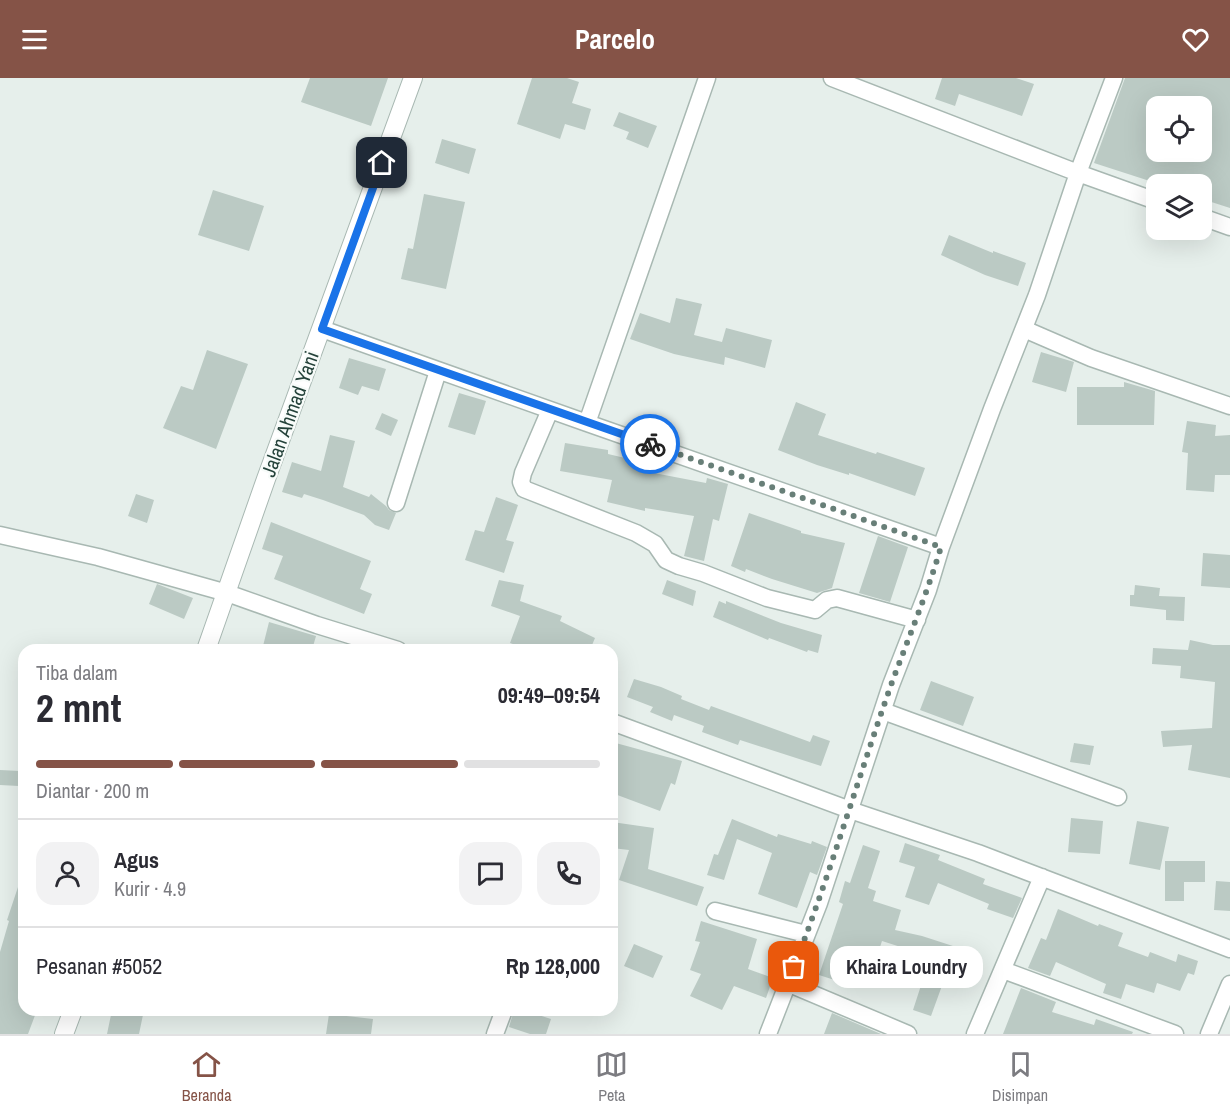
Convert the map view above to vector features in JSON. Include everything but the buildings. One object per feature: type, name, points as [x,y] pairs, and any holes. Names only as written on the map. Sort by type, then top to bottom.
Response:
[{"type":"street","name":"Jalan Ahmad Yani","points":[[208,644],[413,78]]},
{"type":"street","points":[[587,423],[707,78]]},
{"type":"street","points":[[832,78],[1146,197]]},
{"type":"street","points":[[768,1034],[806,934],[883,711],[928,590],[941,547],[1024,329],[1061,228],[1078,173],[1114,78]]},
{"type":"street","points":[[1212,221],[1230,227]]},
{"type":"street","points":[[322,329],[941,547]]},
{"type":"street","points":[[1024,329],[1091,358],[1230,406]]},
{"type":"street","points":[[396,503],[438,371]]},
{"type":"street","points":[[550,410],[523,473],[521,482],[524,489],[636,533],[655,543],[668,561],[750,592],[814,610],[827,600],[837,598],[916,620]]},
{"type":"street","points":[[0,535],[98,558],[226,593],[379,644]]},
{"type":"street","points":[[883,711],[1118,797]]},
{"type":"street","points":[[618,724],[850,810],[978,853],[1230,949]]},
{"type":"street","points":[[975,1034],[1042,877]]},
{"type":"street","points":[[715,911],[806,934]]},
{"type":"street","points":[[1004,970],[1175,1034]]},
{"type":"street","points":[[787,983],[908,1034]]},
{"type":"street","points":[[1209,1034],[1230,984]]},
{"type":"street","points":[[64,1034],[71,1016]]},
{"type":"street","points":[[495,1034],[502,1016]]},
{"type":"way so far","points":[[650,444],[941,547],[928,590],[891,685],[819,903],[794,967]]},
{"type":"place","name":"Khaira Loundry","points":[[794,967]]},
{"type":"route","points":[[382,163],[322,329],[650,444]]}]
